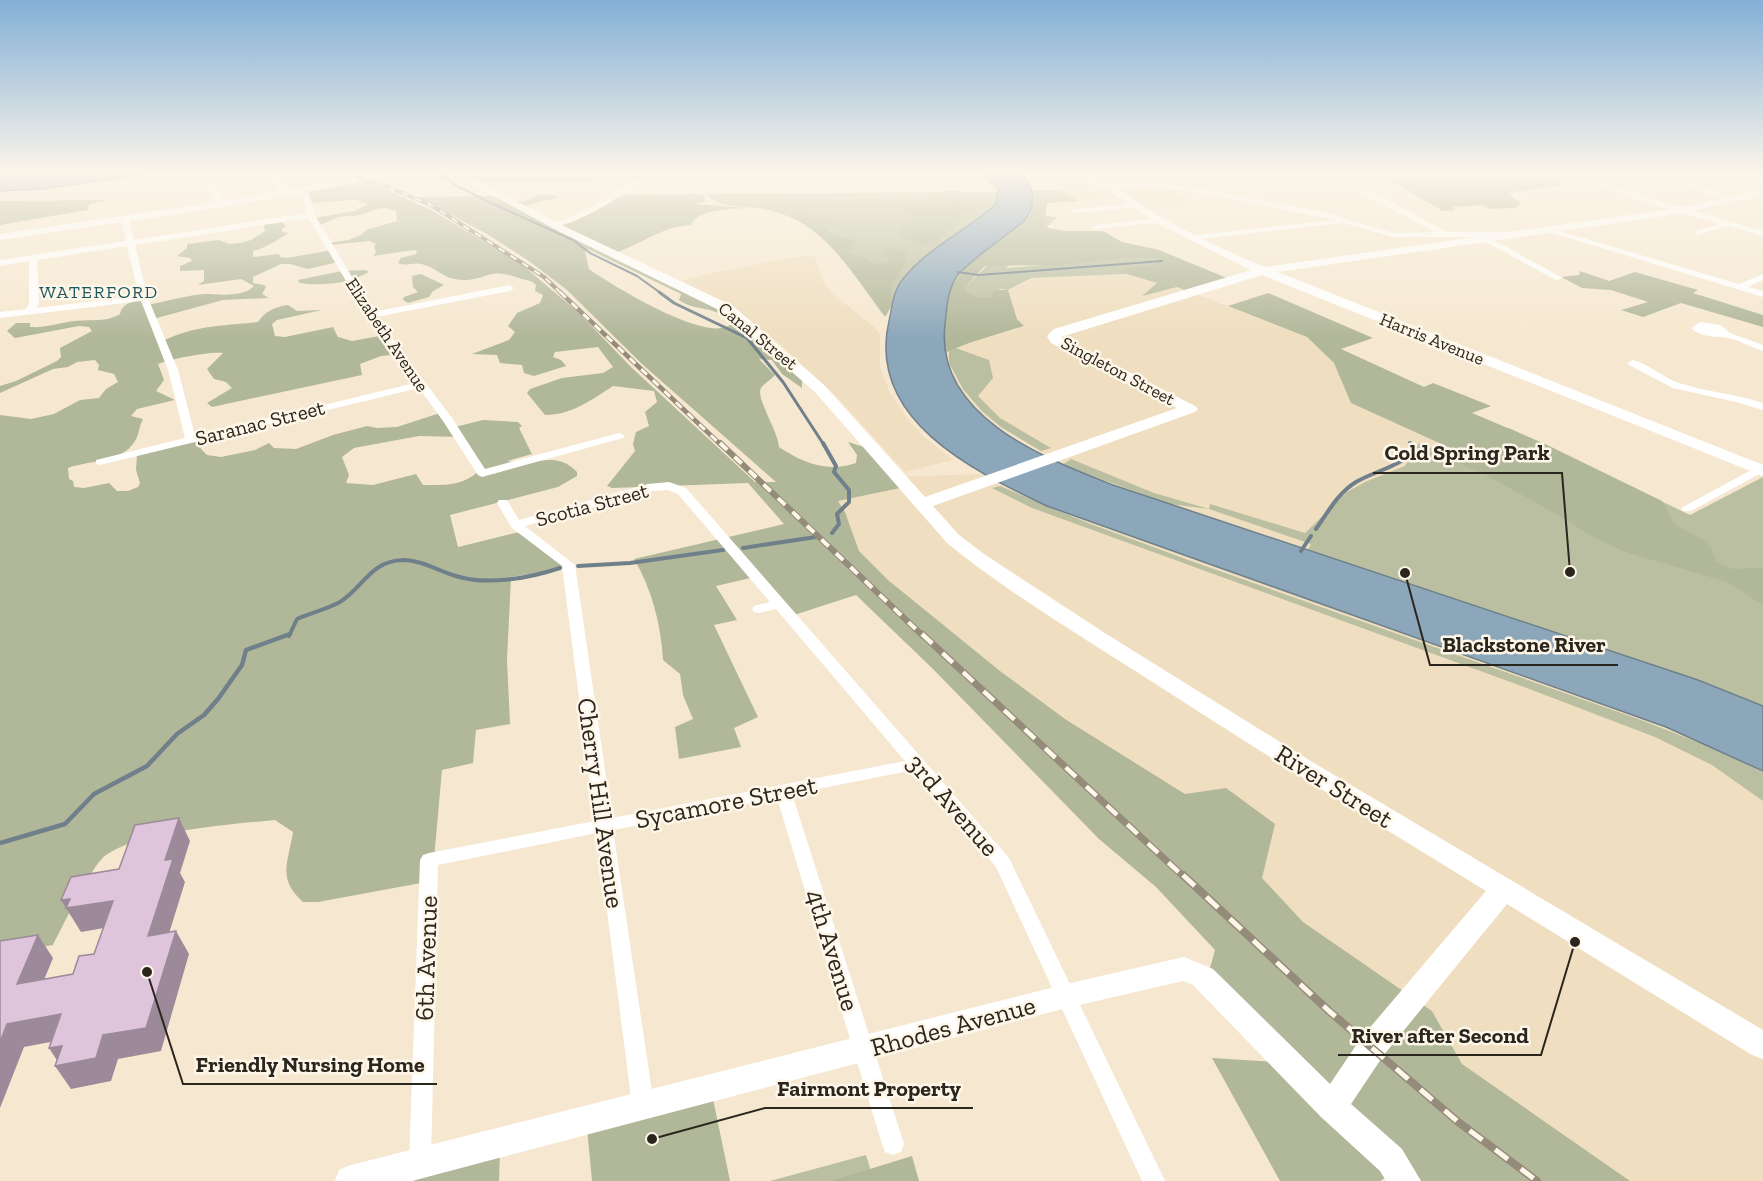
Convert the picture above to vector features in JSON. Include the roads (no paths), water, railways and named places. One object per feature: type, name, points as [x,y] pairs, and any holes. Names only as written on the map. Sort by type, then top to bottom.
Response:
[{"type":"street","points":[[0,237],[54,229]]},
{"type":"street","points":[[127,229],[144,298],[173,370],[191,440]]},
{"type":"street","points":[[0,263],[220,229]]},
{"type":"street","name":"Elizabeth Avenue","points":[[319,229],[371,315],[409,366],[420,385],[448,420],[483,473],[619,436]]},
{"type":"street","name":"Canal Street","points":[[564,229],[728,309],[814,383],[923,504]]},
{"type":"street","name":"Harris Avenue","points":[[1175,229],[1262,271],[1761,470]]},
{"type":"street","points":[[1190,238],[1272,229]]},
{"type":"street","points":[[1374,229],[1394,235],[1516,234]]},
{"type":"street","points":[[1434,229],[1461,242]]},
{"type":"street","points":[[1262,271],[1558,229]]},
{"type":"street","points":[[1699,233],[1711,229]]},
{"type":"street","points":[[1745,229],[1763,234]]},
{"type":"street","points":[[1552,230],[1763,294]]},
{"type":"street","points":[[1485,238],[1559,278]]},
{"type":"street","points":[[29,312],[34,304],[33,258]]},
{"type":"street","name":"Singleton Street","points":[[923,504],[1190,409],[1056,340],[1055,333],[1262,271]]},
{"type":"street","points":[[1740,287],[1763,277]]},
{"type":"street","points":[[371,315],[510,288]]},
{"type":"street","points":[[0,315],[144,298]]},
{"type":"street","points":[[1723,334],[1763,348]]},
{"type":"street","points":[[1633,363],[1677,387],[1739,399],[1763,407]]},
{"type":"street","name":"Saranac Street","points":[[100,462],[420,385]]},
{"type":"street","points":[[1687,508],[1761,470]]},
{"type":"street","name":"Scotia Street","points":[[516,525],[652,487],[669,486]]},
{"type":"street","name":"3rd Avenue","points":[[669,486],[682,491],[1003,863],[1154,1181]]},
{"type":"street","points":[[503,503],[516,525]]},
{"type":"street","name":"River Street","points":[[923,504],[953,539],[977,558],[1101,640],[1362,804],[1763,1046]]},
{"type":"street","name":"Cherry Hill Avenue","points":[[516,525],[568,565],[643,1106]]},
{"type":"street","points":[[759,609],[781,604]]},
{"type":"street","name":"Sycamore Street","points":[[429,860],[917,764]]},
{"type":"street","name":"4th Avenue","points":[[783,791],[893,1144]]},
{"type":"street","name":"6th Avenue","points":[[420,1163],[429,860]]},
{"type":"street","points":[[1332,1107],[1372,1047],[1504,889]]},
{"type":"street","name":"Rhodes Avenue","points":[[351,1181],[1066,996],[1184,969],[1203,977],[1332,1107],[1390,1160],[1405,1181]]},
{"type":"water","points":[[964,229],[1014,229],[957,276],[949,294],[945,324],[946,356],[957,384],[975,408],[999,429],[1056,461],[1113,485],[1698,680],[1763,706],[1763,771],[1666,727],[1047,506],[988,476],[959,458],[932,437],[910,414],[894,387],[886,356],[889,321],[897,289],[913,268],[936,248]]},
{"type":"waterway","points":[[549,229],[637,276],[662,294]]},
{"type":"waterway","points":[[957,272],[979,275],[1162,261]]},
{"type":"waterway","points":[[659,292],[674,303],[747,338],[783,382],[824,445]]},
{"type":"waterway","points":[[823,443],[836,466],[834,472],[849,490],[849,502],[837,514],[839,524],[832,533]]},
{"type":"waterway","points":[[1316,529],[1334,503],[1350,486],[1399,463],[1412,454],[1410,443]]},
{"type":"waterway","points":[[1301,551],[1311,536]]},
{"type":"waterway","points":[[743,548],[816,537]]},
{"type":"waterway","points":[[578,566],[630,563],[723,550]]},
{"type":"waterway","points":[[290,634],[297,619],[340,602],[375,570],[392,561],[416,562],[456,576],[481,580],[522,578],[560,568]]},
{"type":"waterway","points":[[0,843],[65,824],[94,794],[147,766],[177,734],[204,715],[218,699],[242,665],[246,650],[290,634]]},
{"type":"railway","points":[[469,229],[544,277],[562,294]]},
{"type":"railway","points":[[560,292],[721,445]]},
{"type":"railway","points":[[720,443],[923,636]]},
{"type":"railway","points":[[922,634],[1184,877]]},
{"type":"railway","points":[[1183,875],[1329,1011],[1457,1121],[1537,1181]]},
{"type":"place","name":"Cold Spring Park","points":[[1570,572]]},
{"type":"place","name":"Blackstone River","points":[[1405,573]]},
{"type":"place","name":"River after Second","points":[[1575,942]]},
{"type":"place","name":"Friendly Nursing Home","points":[[147,972]]},
{"type":"place","name":"Fairmont Property","points":[[652,1139]]},
{"type":"district","name":"WATERFORD","points":[[99,292]]}]
